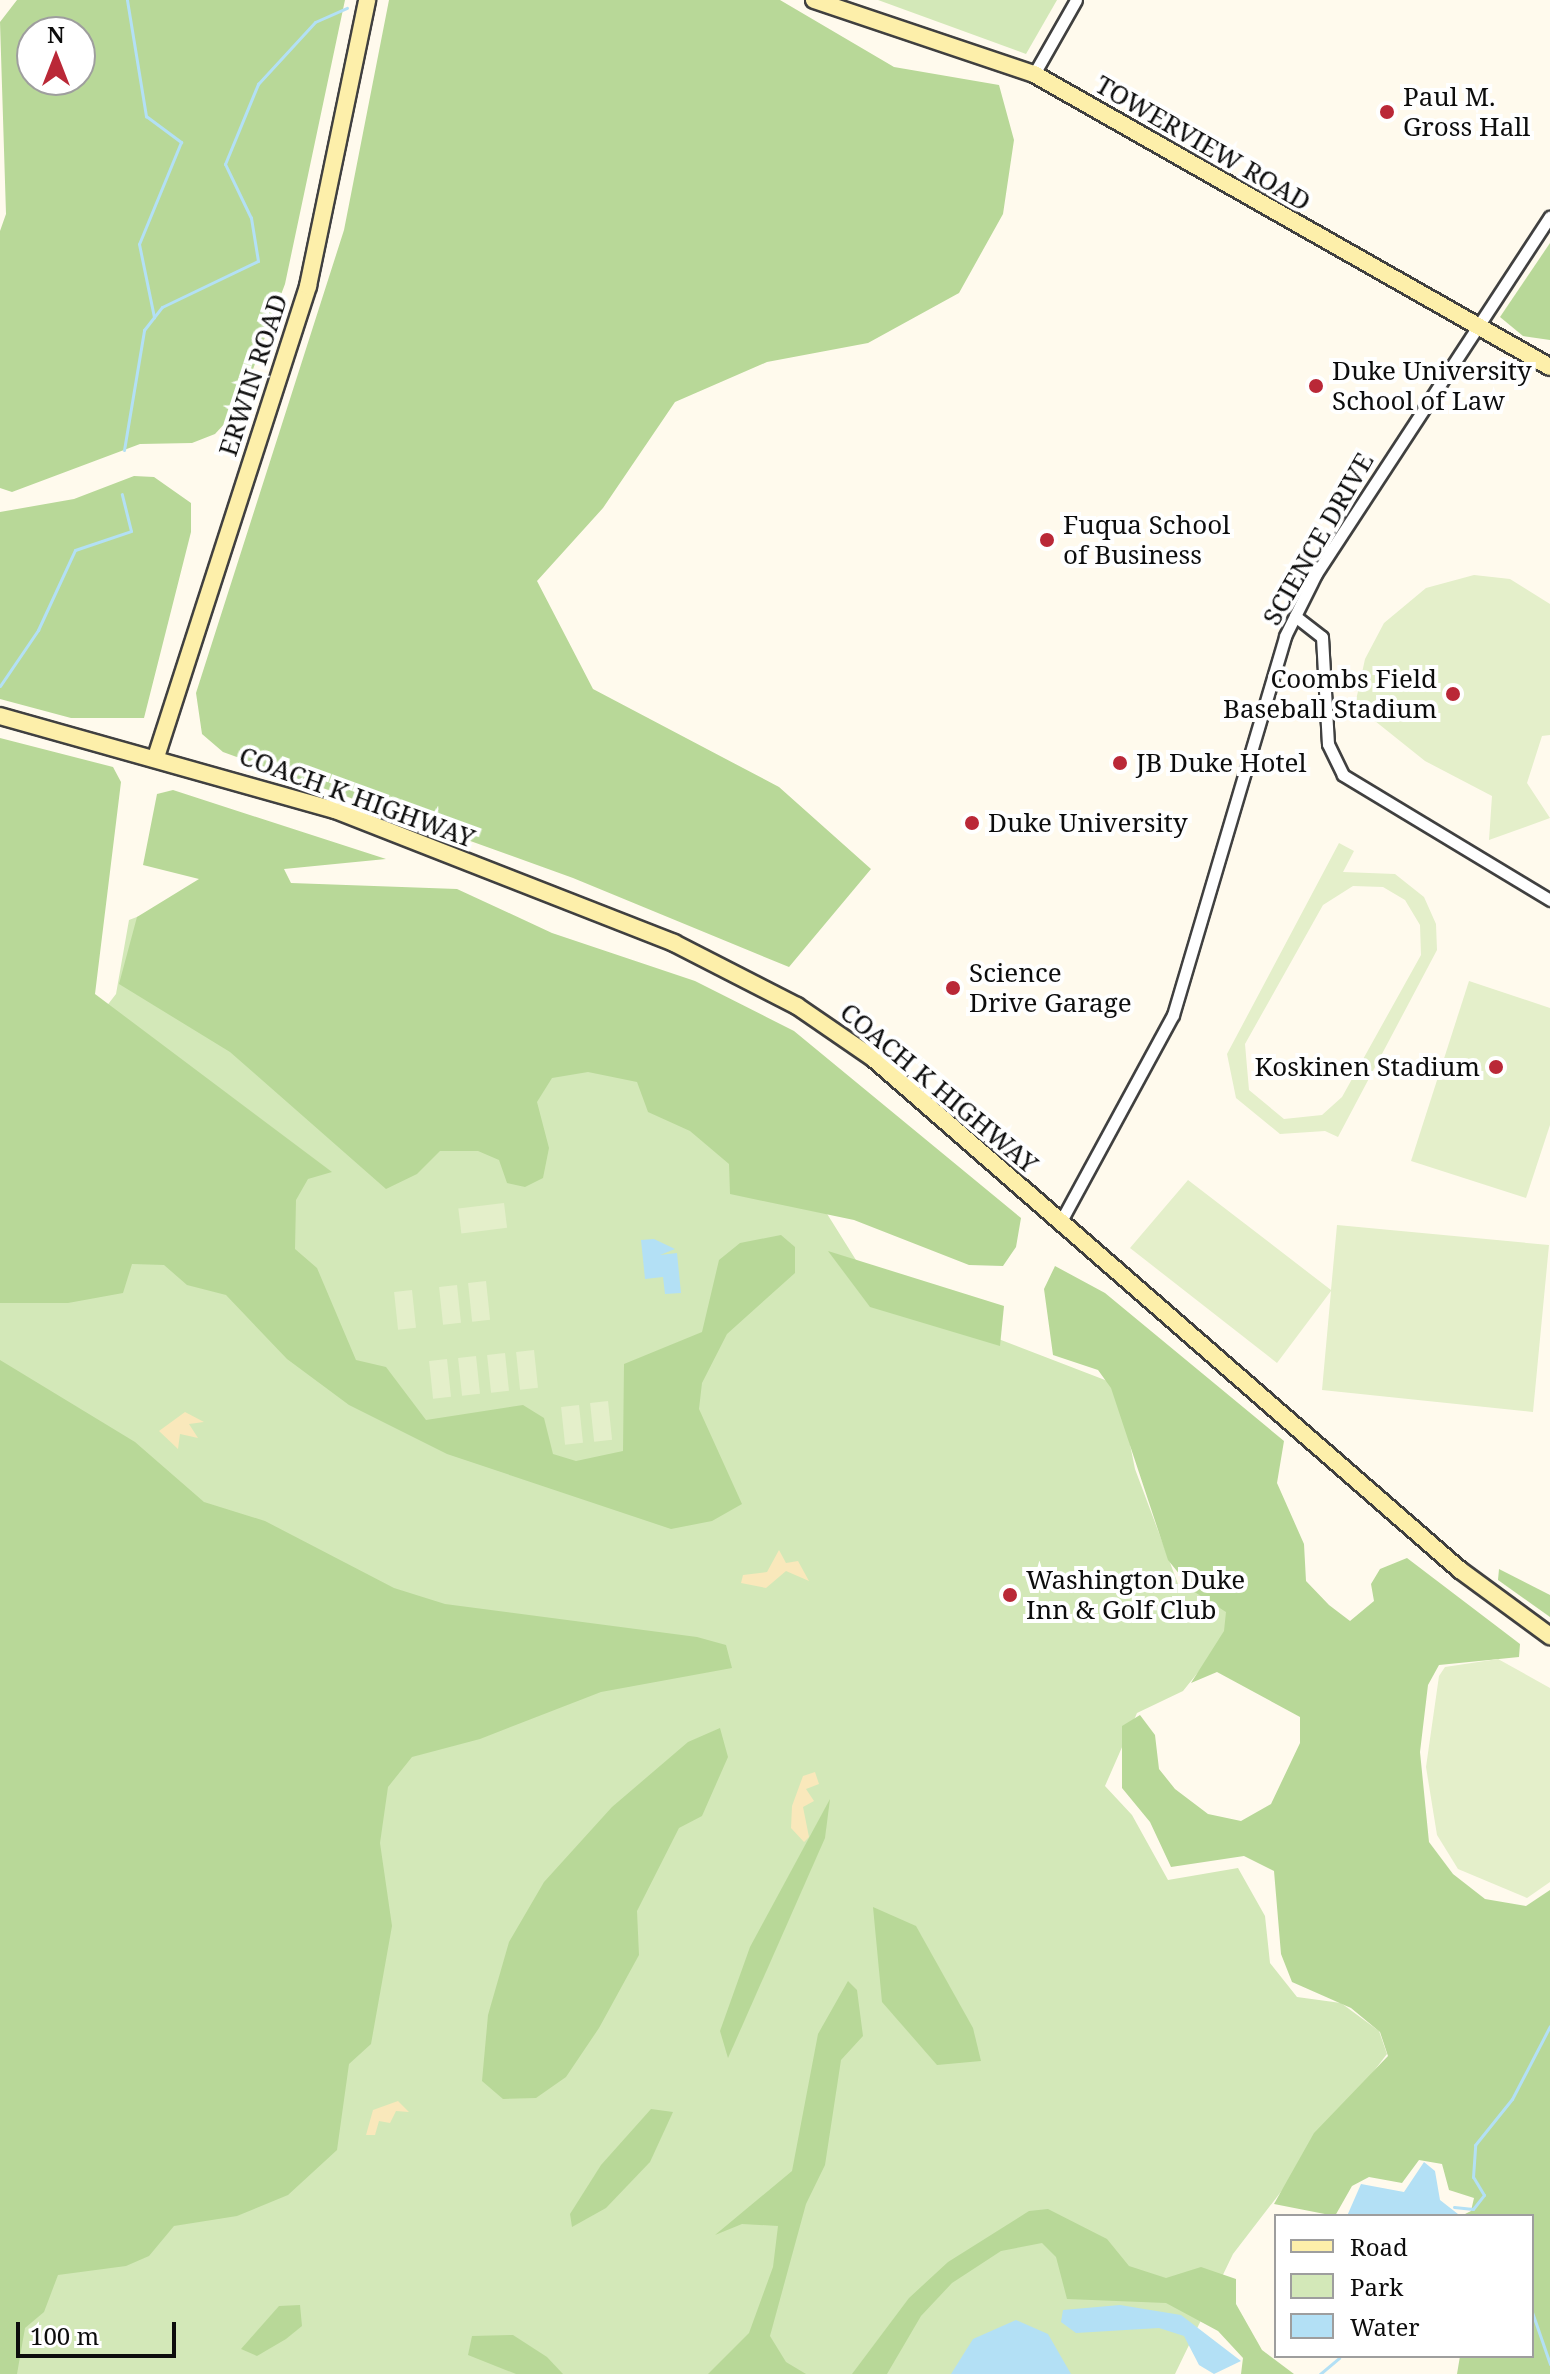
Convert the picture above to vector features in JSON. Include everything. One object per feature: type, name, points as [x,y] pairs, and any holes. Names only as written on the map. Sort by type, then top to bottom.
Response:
[{"type":"main road","name":"ERWIN ROAD","points":[[156,757],[308,286],[367,0]]},
{"type":"main road","name":"TOWERVIEW ROAD","points":[[814,0],[1034,74],[1475,329],[1550,367]]},
{"type":"main road","name":"COACH K HIGHWAY","points":[[0,716],[156,757],[335,810],[726,966],[874,1059],[1460,1570],[1550,1636]]},
{"type":"street","points":[[1034,74],[1076,0]]},
{"type":"street","name":"SCIENCE DRIVE","points":[[1061,1221],[1173,1015],[1273,664],[1295,616],[1475,329],[1550,217]]},
{"type":"street","points":[[1295,616],[1322,637],[1328,744],[1343,775],[1550,900]]},
{"type":"green space","points":[[17,0],[345,0],[285,284],[238,409],[215,434],[192,443],[140,444],[12,492],[0,488],[0,231],[6,214],[0,22]]},
{"type":"green space","points":[[389,0],[780,0],[894,67],[999,85],[1014,140],[1003,214],[959,293],[868,343],[767,362],[675,402],[603,508],[537,581],[593,689],[779,787],[871,869],[789,967],[573,878],[223,752],[202,734],[196,693],[344,230]]},
{"type":"green space","points":[[878,0],[1057,0],[1026,54]]},
{"type":"green space","points":[[1550,243],[1550,340],[1523,336],[1500,317]]},
{"type":"green space","points":[[134,476],[154,477],[191,503],[191,532],[144,718],[71,718],[0,699],[0,512],[74,499]]},
{"type":"green space","name":"Coombs Field Baseball Stadium","points":[[1474,575],[1510,579],[1550,604],[1550,735],[1542,736],[1527,783],[1550,818],[1489,840],[1492,796],[1425,761],[1355,705],[1365,659],[1384,623],[1426,588]]},
{"type":"green space","points":[[0,738],[113,767],[121,782],[95,994],[332,1172],[308,1179],[296,1200],[295,1249],[317,1268],[356,1360],[386,1367],[426,1420],[523,1405],[544,1418],[553,1454],[576,1461],[623,1451],[624,1364],[702,1332],[719,1260],[740,1243],[781,1235],[795,1247],[795,1273],[727,1334],[702,1383],[699,1409],[742,1504],[712,1521],[671,1529],[447,1454],[349,1405],[287,1359],[226,1295],[187,1285],[164,1265],[132,1264],[123,1293],[68,1303],[0,1303]]},
{"type":"green space","points":[[173,790],[386,859],[284,869],[291,883],[457,889],[552,933],[695,981],[794,1031],[1021,1218],[1016,1247],[1003,1266],[969,1265],[854,1220],[730,1194],[729,1164],[690,1131],[648,1112],[637,1082],[588,1072],[552,1078],[537,1102],[549,1148],[543,1178],[525,1187],[507,1183],[499,1160],[478,1151],[440,1151],[417,1174],[386,1189],[230,1052],[119,984],[137,917],[199,879],[143,865],[157,794]]},
{"type":"green space","points":[[1339,843],[1354,851],[1343,872],[1395,874],[1424,897],[1436,924],[1437,950],[1338,1137],[1325,1131],[1280,1134],[1236,1098],[1227,1054]],"holes":[[[1353,886],[1383,887],[1405,900],[1420,925],[1421,955],[1342,1097],[1322,1115],[1284,1119],[1249,1090],[1245,1044],[1323,905]]]},
{"type":"green space","points":[[173,903],[587,1010],[809,1185],[876,1292],[1118,1385],[1135,1469],[1178,1584],[1248,1610],[1183,1691],[1137,1713],[1105,1786],[1132,1815],[1168,1880],[1238,1868],[1265,1916],[1270,1963],[1297,1997],[1341,2003],[1379,2031],[1387,2054],[1233,2254],[1175,2374],[0,2374],[0,1171],[51,1078],[116,994],[129,920]]},
{"type":"green space","name":"Koskinen Stadium","points":[[1469,981],[1550,1008],[1550,1125],[1526,1198],[1411,1161]]},
{"type":"green space","points":[[1188,1180],[1331,1290],[1337,1225],[1549,1245],[1533,1412],[1322,1390],[1331,1291],[1277,1363],[1130,1248]]},
{"type":"green space","points":[[504,1203],[507,1228],[461,1233],[458,1209]]},
{"type":"green space","points":[[828,1251],[1004,1306],[1000,1346],[870,1307]]},
{"type":"green space","points":[[1055,1266],[1105,1293],[1284,1441],[1277,1483],[1304,1544],[1306,1581],[1350,1621],[1374,1601],[1371,1584],[1380,1569],[1407,1558],[1520,1644],[1519,1657],[1439,1665],[1428,1685],[1420,1752],[1429,1842],[1453,1874],[1485,1899],[1526,1906],[1550,1890],[1550,2374],[1457,2374],[1460,2358],[1534,2358],[1534,2214],[1465,2214],[1471,2211],[1474,2198],[1449,2190],[1442,2164],[1419,2160],[1402,2183],[1369,2177],[1352,2186],[1336,2214],[1274,2204],[1314,2133],[1388,2056],[1380,2032],[1351,2008],[1292,1982],[1281,1954],[1274,1871],[1244,1856],[1171,1867],[1150,1822],[1122,1788],[1122,1726],[1140,1715],[1155,1735],[1159,1769],[1175,1789],[1208,1814],[1241,1821],[1271,1804],[1300,1743],[1300,1717],[1217,1672],[1191,1683],[1224,1631],[1226,1612],[1193,1591],[1168,1560],[1111,1388],[1098,1370],[1053,1355],[1044,1289]]},
{"type":"green space","points":[[486,1281],[490,1320],[472,1322],[468,1283]]},
{"type":"green space","points":[[457,1285],[461,1323],[443,1325],[439,1287]]},
{"type":"green space","points":[[412,1290],[416,1328],[398,1330],[394,1292]]},
{"type":"green space","points":[[534,1350],[538,1388],[520,1390],[516,1352]]},
{"type":"green space","points":[[505,1353],[509,1391],[491,1393],[487,1355]]},
{"type":"green space","points":[[476,1356],[480,1394],[462,1396],[458,1358]]},
{"type":"green space","points":[[447,1359],[451,1397],[433,1399],[429,1361]]},
{"type":"green space","points":[[0,1360],[135,1442],[204,1502],[265,1521],[394,1588],[445,1604],[697,1637],[726,1645],[732,1668],[601,1692],[480,1739],[412,1757],[388,1787],[380,1843],[392,1926],[371,2044],[349,2064],[337,2150],[288,2195],[237,2216],[174,2226],[149,2256],[126,2266],[58,2275],[44,2312],[25,2328],[17,2374],[0,2374]]},
{"type":"green space","points":[[608,1401],[612,1440],[594,1442],[590,1403]]},
{"type":"green space","points":[[579,1405],[583,1443],[565,1445],[561,1407]]},
{"type":"green space","points":[[1499,1569],[1550,1595],[1550,1617],[1498,1580]]},
{"type":"green space","points":[[1498,1659],[1550,1688],[1550,1882],[1527,1898],[1458,1869],[1437,1835],[1426,1767],[1439,1676],[1445,1667]]},
{"type":"green space","points":[[720,1728],[728,1757],[702,1816],[679,1828],[637,1911],[639,1955],[599,2028],[566,2077],[536,2098],[503,2099],[482,2081],[488,2015],[509,1942],[544,1882],[612,1807],[688,1742]]},
{"type":"green space","points":[[830,1799],[825,1838],[728,2058],[720,2031],[750,1947]]},
{"type":"green space","points":[[873,1907],[916,1926],[973,2028],[981,2061],[937,2065],[882,2002]]},
{"type":"green space","points":[[848,1981],[857,1990],[863,2036],[841,2060],[825,2165],[806,2204],[770,2336],[786,2362],[806,2374],[708,2374],[749,2333],[773,2267],[778,2226],[742,2224],[715,2235],[792,2171],[818,2034]]},
{"type":"green space","points":[[651,2109],[673,2112],[650,2162],[606,2208],[572,2227],[570,2214],[601,2165]]},
{"type":"green space","points":[[1048,2209],[1107,2239],[1129,2266],[1166,2278],[1201,2267],[1236,2279],[1236,2304],[1262,2350],[1294,2374],[1241,2374],[1243,2358],[1218,2331],[1166,2303],[1067,2299],[1056,2257],[1042,2243],[1001,2251],[952,2283],[921,2316],[887,2374],[852,2374],[909,2298],[948,2262],[1029,2211]]},
{"type":"green space","points":[[300,2305],[302,2326],[286,2339],[257,2356],[241,2349],[279,2306]]},
{"type":"green space","points":[[513,2335],[547,2357],[563,2374],[516,2374],[468,2355],[472,2336]]},
{"type":"sand","points":[[185,1412],[204,1422],[189,1424],[198,1438],[180,1434],[178,1449],[159,1431]]},
{"type":"sand","points":[[779,1550],[786,1563],[798,1561],[809,1581],[786,1571],[766,1588],[741,1583],[743,1575],[767,1572]]},
{"type":"sand","points":[[815,1772],[819,1784],[806,1789],[814,1801],[803,1807],[809,1837],[804,1842],[791,1828],[792,1806],[803,1776]]},
{"type":"sand","points":[[398,2101],[409,2112],[396,2111],[390,2123],[379,2121],[375,2135],[366,2135],[373,2110]]},
{"type":"water","points":[[654,1239],[675,1249],[660,1255],[677,1253],[681,1293],[665,1294],[663,1277],[645,1279],[641,1240]]},
{"type":"water","points":[[1424,2162],[1435,2171],[1440,2200],[1458,2214],[1348,2214],[1361,2184],[1404,2192]]},
{"type":"water","points":[[1120,2305],[1181,2315],[1241,2361],[1214,2374],[1199,2365],[1184,2336],[1159,2328],[1076,2333],[1061,2322],[1063,2310]]},
{"type":"water","points":[[1016,2320],[1048,2334],[1071,2374],[951,2374],[973,2339]]},
{"type":"waterway","points":[[127,0],[146,116],[181,142],[139,244],[154,317]]},
{"type":"waterway","points":[[124,450],[144,330],[162,307],[258,261],[251,218],[225,164],[258,84],[315,22],[347,8]]},
{"type":"waterway","points":[[0,686],[38,630],[75,550],[131,531],[122,494]]},
{"type":"waterway","points":[[1454,2207],[1473,2209],[1484,2195],[1473,2177],[1475,2145],[1512,2099],[1550,2026]]},
{"type":"waterway","points":[[1534,2318],[1550,2364]]},
{"type":"waterway","points":[[1320,2374],[1339,2358]]},
{"type":"place","name":"Paul M. Gross Hall","points":[[1387,112]]},
{"type":"place","name":"Duke University School of Law","points":[[1316,386]]},
{"type":"place","name":"Fuqua School of Business","points":[[1047,540]]},
{"type":"place","name":"Coombs Field Baseball Stadium","points":[[1453,694]]},
{"type":"place","name":"JB Duke Hotel","points":[[1120,763]]},
{"type":"place","name":"Duke University","points":[[972,823]]},
{"type":"place","name":"Science Drive Garage","points":[[953,988]]},
{"type":"place","name":"Koskinen Stadium","points":[[1496,1067]]},
{"type":"place","name":"Washington Duke Inn & Golf Club","points":[[1010,1595]]}]
